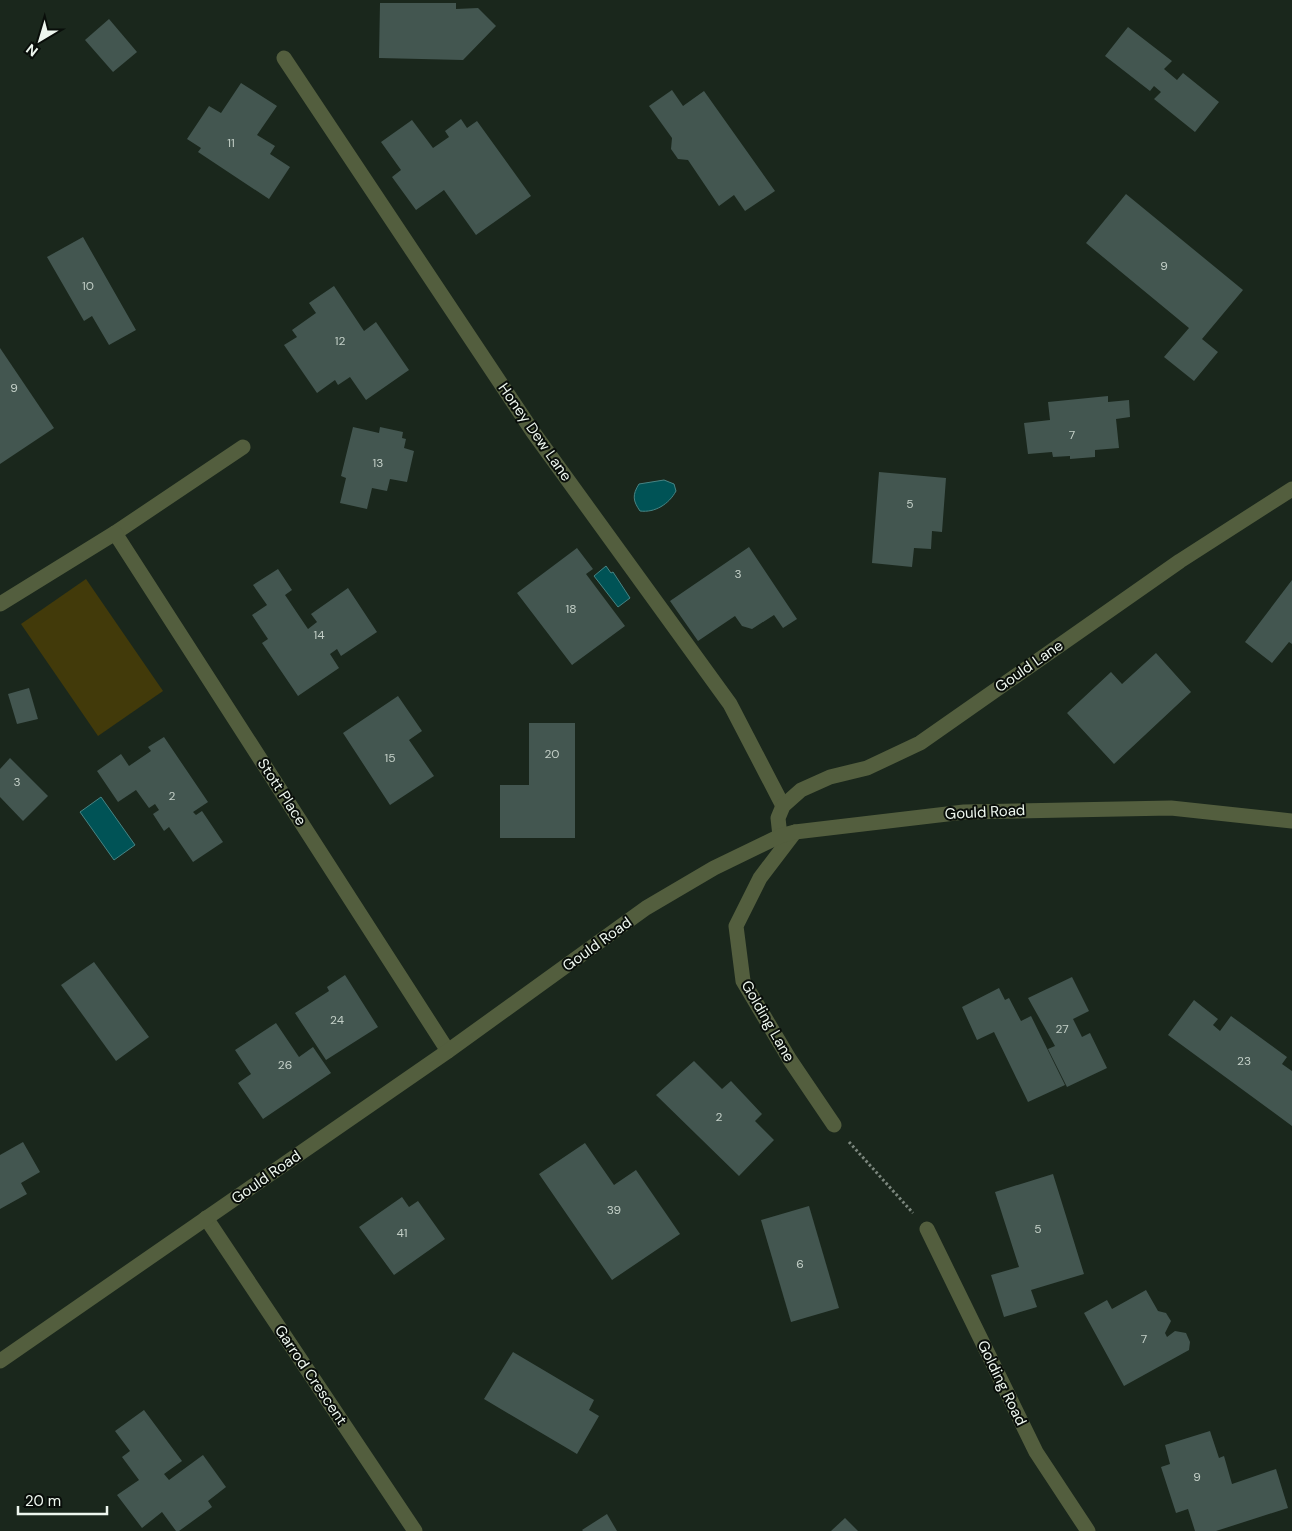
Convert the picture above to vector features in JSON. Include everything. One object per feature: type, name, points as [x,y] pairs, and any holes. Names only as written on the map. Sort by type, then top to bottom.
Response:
[{"type":"street","name":"Honey Dew Lane","points":[[284,58],[533,432],[730,704],[783,806]]},
{"type":"street","points":[[0,604],[115,533],[243,446]]},
{"type":"street","name":"Gould Lane","points":[[783,806],[801,790],[830,777],[867,768],[920,742],[1180,561],[1292,489]]},
{"type":"street","name":"Stott Place","points":[[115,533],[448,1051]]},
{"type":"street","points":[[783,806],[778,818],[788,834]]},
{"type":"street","name":"Gould Road","points":[[0,1361],[448,1051],[646,908],[714,868],[788,834],[964,812],[1171,808],[1292,821]]},
{"type":"street","name":"Golding Lane","points":[[788,834],[760,878],[736,926],[743,981],[790,1060],[834,1125]]},
{"type":"street","name":"Garrod Crescent","points":[[206,1218],[415,1531]]},
{"type":"street","name":"Golding Road","points":[[927,1229],[1036,1452],[1088,1531]]},
{"type":"path","points":[[834,1125],[927,1229]]},
{"type":"shaded area","points":[[86,579],[163,691],[98,736],[21,624]]},
{"type":"water","points":[[664,480],[674,484],[676,491],[673,496],[661,507],[651,511],[640,511],[634,498],[639,484]]},
{"type":"water","points":[[606,566],[611,573],[613,572],[630,598],[618,607],[594,576]]},
{"type":"water","points":[[101,797],[135,845],[114,860],[80,812]]},
{"type":"building","points":[[380,3],[456,3],[456,9],[478,8],[496,26],[463,60],[379,58]]},
{"type":"building","points":[[109,19],[137,52],[113,72],[85,40]]},
{"type":"building","points":[[1128,27],[1172,61],[1164,69],[1177,80],[1183,73],[1219,102],[1195,132],[1154,99],[1161,92],[1154,86],[1150,91],[1105,56]]},
{"type":"building","points":[[241,83],[277,106],[257,135],[275,146],[270,154],[290,167],[269,199],[198,152],[201,148],[187,139],[209,106],[221,113]]},
{"type":"building","points":[[672,90],[683,106],[704,91],[775,191],[745,211],[734,195],[719,206],[688,160],[678,159],[671,149],[672,138],[649,106]]},
{"type":"building","points":[[461,119],[467,128],[477,121],[531,196],[476,235],[444,190],[416,210],[392,177],[401,170],[381,142],[412,120],[433,148],[449,137],[445,131]]},
{"type":"building","points":[[1126,194],[1243,290],[1202,339],[1218,352],[1194,381],[1164,357],[1189,328],[1086,243]]},
{"type":"building","points":[[83,237],[136,330],[109,345],[92,316],[84,321],[47,257]]},
{"type":"building","points":[[334,286],[364,331],[376,322],[409,370],[366,400],[350,377],[338,385],[335,380],[317,393],[284,345],[297,337],[292,330],[316,313],[309,303]]},
{"type":"building","points":[[0,348],[54,428],[0,464]]},
{"type":"building","points":[[1108,396],[1108,402],[1129,400],[1130,417],[1116,419],[1119,448],[1095,450],[1095,457],[1070,459],[1070,456],[1053,457],[1052,452],[1028,454],[1024,423],[1050,420],[1048,402]]},
{"type":"building","points":[[353,427],[379,433],[380,427],[403,432],[402,438],[406,439],[404,448],[414,451],[407,482],[390,479],[387,491],[372,488],[367,509],[340,503],[346,478],[341,476]]},
{"type":"building","points":[[879,472],[946,478],[942,532],[932,531],[931,549],[914,548],[912,567],[872,563]]},
{"type":"building","points":[[749,547],[797,619],[783,628],[774,615],[752,629],[742,626],[735,616],[698,641],[670,601]]},
{"type":"building","points":[[577,548],[593,569],[586,574],[625,626],[572,665],[517,593]]},
{"type":"building","points":[[278,569],[292,590],[285,595],[308,629],[317,622],[311,614],[348,588],[377,632],[341,656],[337,649],[330,654],[339,668],[298,696],[262,643],[268,639],[252,615],[267,605],[253,585]]},
{"type":"building","points":[[1292,580],[1292,644],[1289,642],[1272,663],[1245,642]]},
{"type":"building","points":[[1156,653],[1191,692],[1114,764],[1067,713],[1111,672],[1122,684]]},
{"type":"building","points":[[29,688],[38,719],[17,724],[8,694]]},
{"type":"building","points":[[398,696],[422,731],[409,740],[434,776],[390,805],[343,733]]},
{"type":"building","points":[[529,723],[575,723],[575,838],[500,838],[500,785],[529,785]]},
{"type":"building","points":[[164,737],[208,802],[193,812],[196,815],[202,811],[223,842],[193,862],[169,827],[164,831],[153,814],[159,810],[155,804],[149,808],[136,790],[118,802],[97,771],[121,754],[129,766],[151,751],[148,747]]},
{"type":"building","points":[[10,758],[48,796],[23,821],[0,797],[0,769]]},
{"type":"building","points":[[94,962],[149,1037],[116,1061],[61,985]]},
{"type":"building","points":[[345,975],[378,1027],[326,1060],[295,1013],[329,991],[327,987]]},
{"type":"building","points":[[1072,977],[1089,1011],[1073,1019],[1082,1037],[1090,1033],[1107,1068],[1067,1087],[1048,1049],[1055,1046],[1028,998]]},
{"type":"building","points":[[999,988],[1005,1000],[1009,998],[1021,1021],[1031,1016],[1065,1085],[1028,1102],[994,1032],[977,1040],[962,1007]]},
{"type":"building","points":[[1194,1000],[1218,1019],[1213,1025],[1220,1031],[1231,1016],[1287,1057],[1282,1064],[1292,1071],[1292,1126],[1168,1035]]},
{"type":"building","points":[[276,1023],[299,1057],[313,1047],[331,1073],[263,1119],[238,1083],[251,1074],[235,1050]]},
{"type":"building","points":[[694,1061],[722,1089],[731,1081],[762,1114],[755,1121],[774,1140],[739,1176],[656,1095]]},
{"type":"building","points":[[23,1142],[40,1172],[21,1183],[27,1194],[0,1209],[0,1155]]},
{"type":"building","points":[[585,1143],[614,1185],[636,1170],[680,1234],[612,1280],[539,1174]]},
{"type":"building","points":[[1053,1174],[1084,1274],[1031,1290],[1037,1307],[1004,1317],[991,1275],[1019,1267],[995,1192]]},
{"type":"building","points":[[402,1197],[409,1207],[418,1201],[445,1239],[394,1275],[359,1227]]},
{"type":"building","points":[[809,1206],[839,1308],[791,1322],[761,1220]]},
{"type":"building","points":[[1146,1290],[1158,1311],[1166,1313],[1171,1321],[1165,1333],[1167,1337],[1175,1331],[1186,1333],[1190,1342],[1189,1350],[1124,1386],[1084,1313],[1107,1300],[1112,1309]]},
{"type":"building","points":[[513,1352],[594,1400],[589,1410],[599,1416],[577,1454],[484,1399]]},
{"type":"building","points":[[144,1410],[182,1461],[164,1474],[169,1480],[203,1455],[226,1487],[208,1501],[212,1507],[179,1531],[176,1531],[162,1512],[142,1528],[117,1495],[139,1480],[122,1457],[130,1451],[115,1431]]},
{"type":"building","points":[[1210,1431],[1219,1458],[1224,1456],[1232,1484],[1276,1469],[1288,1508],[1216,1531],[1195,1531],[1188,1509],[1176,1513],[1161,1467],[1170,1464],[1165,1445]]},
{"type":"building","points":[[607,1514],[617,1531],[582,1530]]},
{"type":"building","points":[[845,1518],[858,1531],[831,1531]]}]
